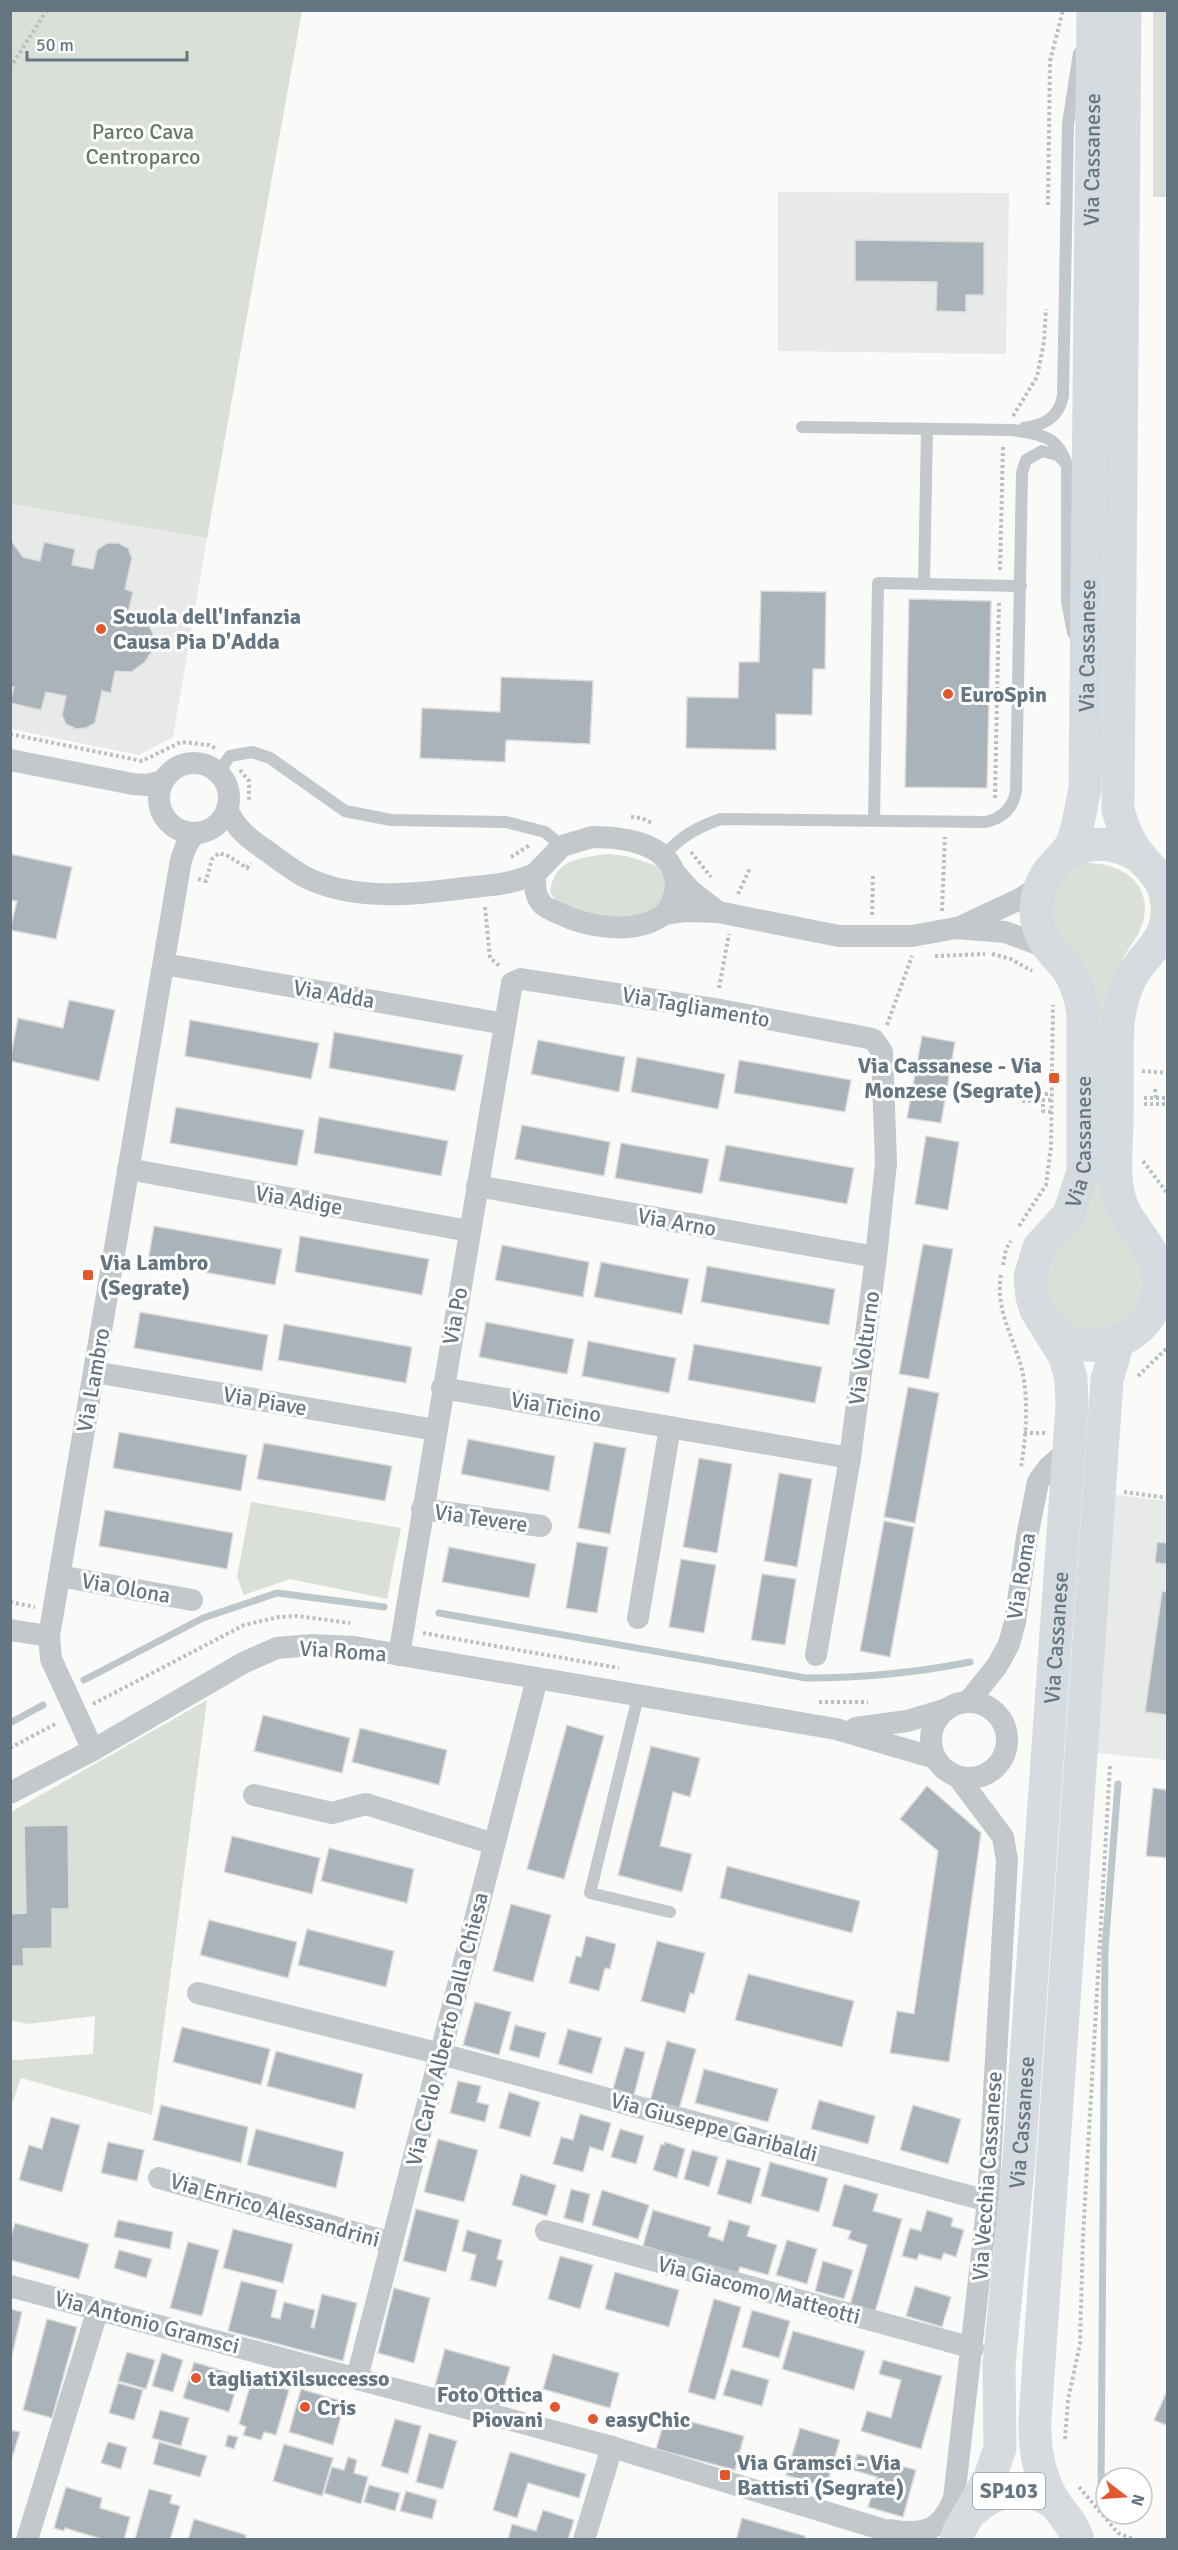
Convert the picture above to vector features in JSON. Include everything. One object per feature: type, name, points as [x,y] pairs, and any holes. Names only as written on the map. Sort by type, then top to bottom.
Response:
[{"type":"main road","name":"Via Cassanese","points":[[956,2531],[990,2477],[1000,2448],[999,2364],[1020,2148],[1059,1441],[1072,1406],[1071,1378],[1064,1355],[1036,1310],[1030,1277],[1034,1258],[1043,1242],[1069,1214],[1083,1172],[1083,1012],[1078,989],[1066,967],[1048,948],[1042,937],[1036,915],[1036,905],[1049,873],[1071,844],[1085,789],[1093,10]]},
{"type":"main road","name":"Via Cassanese","points":[[1064,2491],[1044,2482],[1039,2463],[1035,2420],[1106,1392],[1109,1371],[1155,1304],[1159,1280],[1155,1258],[1156,1248],[1127,1218],[1116,1183],[1118,1022],[1125,992],[1134,972],[1161,939],[1167,917],[1163,885],[1152,867],[1140,856],[1125,834],[1118,810],[1125,10]]},
{"type":"main road","points":[[1049,873],[1080,848],[1101,844],[1122,847],[1140,856]]},
{"type":"main road","points":[[1044,1322],[1053,1331],[1072,1342],[1095,1346],[1143,1324]]},
{"type":"main road","name":"Via Cassanese","points":[[956,2531],[992,2495],[1006,2491],[1064,2491]]},
{"type":"main road","name":"Via Cassanese","points":[[1064,2491],[1078,2540]]},
{"type":"street","points":[[10,760],[148,785],[161,791]]},
{"type":"street","points":[[193,830],[223,817],[227,809],[229,797],[224,765],[190,764],[175,769],[161,791],[166,820],[193,830],[241,832]]},
{"type":"street","points":[[227,809],[241,832],[261,848],[307,877],[335,887],[409,895],[535,882]]},
{"type":"street","name":"Via Lambro","points":[[93,1750],[51,1659],[49,1636],[180,868],[180,845],[193,830]]},
{"type":"street","points":[[535,882],[562,846],[592,837],[612,837],[635,841],[672,857],[691,891],[718,912]]},
{"type":"street","points":[[664,914],[675,892],[672,857]]},
{"type":"street","points":[[535,882],[543,905],[585,924],[628,926],[648,922],[664,914],[686,911],[718,912],[839,936],[912,946],[1020,899],[1049,873]]},
{"type":"street","points":[[956,928],[1005,932],[1048,948]]},
{"type":"street","name":"Via Adda","points":[[164,964],[505,1024]]},
{"type":"street","name":"Via Po","points":[[399,1655],[442,1388],[512,983],[517,980]]},
{"type":"street","name":"Via Tagliamento","points":[[517,980],[715,1009],[877,1043]]},
{"type":"street","name":"Via Volturno","points":[[816,1655],[850,1458],[886,1163],[882,1052],[877,1043]]},
{"type":"street","name":"Via Adige","points":[[129,1169],[469,1231]]},
{"type":"street","name":"Via Arno","points":[[477,1186],[876,1257]]},
{"type":"street","name":"Via Piave","points":[[94,1372],[436,1430]]},
{"type":"street","name":"Via Ticino","points":[[442,1388],[850,1458]]},
{"type":"street","points":[[638,1618],[669,1427]]},
{"type":"street","name":"Via Roma","points":[[837,1729],[877,1727],[908,1721],[957,1706],[997,1666],[1009,1644],[1015,1623],[1027,1537],[1038,1482],[1048,1468],[1059,1441]]},
{"type":"street","name":"Via Tevere","points":[[422,1509],[541,1526]]},
{"type":"street","name":"Via Olona","points":[[59,1576],[192,1600]]},
{"type":"street","points":[[10,1630],[49,1636]]},
{"type":"street","name":"Via Roma","points":[[10,1793],[93,1750],[245,1662],[277,1648],[312,1645],[343,1646],[837,1729],[935,1758]]},
{"type":"street","name":"Via Carlo Alberto Dalla Chiesa","points":[[357,2378],[537,1678]]},
{"type":"street","points":[[981,1704],[992,1710],[1001,1720],[1006,1732],[1006,1745],[1002,1757],[995,1768],[984,1775],[971,1778],[958,1777],[949,1773],[935,1758],[931,1748],[933,1726],[957,1706],[981,1704]]},
{"type":"street","name":"Via Vecchia Cassanese","points":[[881,2529],[909,2533],[926,2531],[941,2522],[951,2506],[957,2483],[973,2348],[987,2201],[1007,1860],[1003,1837],[958,1777]]},
{"type":"street","points":[[254,1795],[332,1814],[366,1804],[494,1844]]},
{"type":"street","name":"Via Giuseppe Garibaldi","points":[[198,1993],[441,2054],[987,2201]]},
{"type":"street","name":"Via Enrico Alessandrini","points":[[159,2178],[392,2243]]},
{"type":"street","name":"Via Giacomo Matteotti","points":[[546,2231],[973,2348]]},
{"type":"street","name":"Via Antonio Gramsci","points":[[10,2286],[612,2446],[881,2529],[906,2540]]},
{"type":"street","points":[[10,2535],[27,2540],[98,2309]]},
{"type":"street","points":[[584,2540],[612,2446]]},
{"type":"lane","points":[[1012,430],[1044,424],[1054,417],[1062,401],[1068,124],[1074,76],[1088,10]]},
{"type":"lane","points":[[802,427],[1012,430],[1045,436],[1051,440],[1060,449],[1067,465],[1067,601],[1086,699]]},
{"type":"lane","points":[[924,584],[927,429]]},
{"type":"lane","points":[[672,857],[698,827],[722,819],[986,822],[1002,816],[1010,807],[1016,790],[1023,466],[1032,455],[1042,451],[1058,454],[1067,465]]},
{"type":"lane","points":[[874,820],[878,583],[1021,586]]},
{"type":"lane","points":[[224,765],[252,752],[270,758],[345,811],[391,820],[506,822],[545,832],[562,846]]},
{"type":"lane","points":[[638,1697],[590,1893],[670,1912]]},
{"type":"path","points":[[10,68],[47,10]]},
{"type":"path","points":[[10,734],[142,761],[181,742],[208,745],[224,765],[249,781],[251,810]]},
{"type":"path","points":[[620,816],[641,818],[672,857],[694,855],[712,878]]},
{"type":"path","points":[[503,859],[513,857],[545,832]]},
{"type":"path","points":[[180,868],[206,881],[212,859],[219,853],[228,855],[247,868],[261,848]]},
{"type":"path","points":[[872,916],[873,874]]},
{"type":"path","points":[[485,886],[485,923],[490,958],[517,980]]},
{"type":"path","points":[[728,891],[745,897]]},
{"type":"path","points":[[860,915],[882,916]]},
{"type":"path","points":[[877,1043],[912,946],[991,954],[1011,959],[1031,971],[1039,979]]},
{"type":"path","points":[[1020,1472],[1024,1432],[1022,1370],[1004,1321],[999,1288],[1006,1249],[1046,1185],[1051,1147],[1053,1006],[1049,997]]},
{"type":"path","points":[[1140,1080],[1141,1071],[1167,1073]]},
{"type":"path","points":[[1043,1100],[1021,1101],[1020,1094],[1051,1094]]},
{"type":"path","points":[[1156,1098],[1167,1098]]},
{"type":"path","points":[[1140,1114],[1140,1104],[1167,1104]]},
{"type":"path","points":[[1042,1112],[1051,1112]]},
{"type":"path","points":[[1141,1152],[1142,1160],[1150,1173],[1167,1194]]},
{"type":"path","points":[[1136,1378],[1167,1347]]},
{"type":"path","points":[[1024,1432],[1059,1441]]},
{"type":"path","points":[[1124,1481],[1124,1492],[1167,1498]]},
{"type":"path","points":[[10,1748],[244,1624],[297,1616],[356,1624]]},
{"type":"path","points":[[403,1630],[621,1668]]},
{"type":"path","points":[[814,1702],[842,1704],[878,1701]]},
{"type":"path","points":[[1064,2448],[1068,2400],[1080,2344],[1083,2236],[1110,1755]]},
{"type":"path","points":[[1064,2491],[1118,2533],[1135,2540]]},
{"type":"shaded area","points":[[778,192],[1009,193],[1006,354],[778,351]]},
{"type":"shaded area","name":"Scuola dell'Infanzia Causa Pia D'Adda","points":[[10,504],[207,538],[173,737],[139,755],[11,729]]},
{"type":"shaded area","points":[[1109,1494],[1167,1501],[1167,1760],[1097,1753]]},
{"type":"green space","name":"Parco Cava Centroparco","points":[[10,11],[302,11],[207,538],[11,504]]},
{"type":"green space","points":[[1153,11],[1167,11],[1167,197],[1153,197]]},
{"type":"green space","points":[[607,854],[626,856],[658,866],[671,890],[652,912],[607,921],[557,901],[550,893],[552,882],[562,867],[578,859]]},
{"type":"green space","points":[[1088,863],[1112,867],[1132,878],[1139,887],[1145,909],[1141,928],[1120,964],[1112,1093],[1147,1280],[1132,1318],[1093,1334],[1051,1313],[1041,1275],[1089,1189],[1058,935],[1052,912],[1052,901],[1060,883],[1067,875]]},
{"type":"green space","points":[[251,1502],[401,1528],[387,1599],[290,1579],[244,1595],[237,1577]]},
{"type":"green space","points":[[207,1700],[152,2115],[21,2078],[11,2107],[11,2059],[93,2054],[95,2016],[28,2024],[11,2020],[11,1812]]},
{"type":"building","points":[[855,240],[984,242],[984,295],[966,295],[966,312],[936,311],[937,282],[855,281]]},
{"type":"building","points":[[10,539],[23,557],[40,561],[44,542],[75,549],[72,565],[93,569],[97,550],[107,543],[118,543],[128,548],[132,558],[125,589],[133,592],[128,613],[146,619],[153,634],[153,650],[144,663],[131,672],[115,671],[111,693],[102,691],[95,723],[86,728],[76,729],[66,724],[62,715],[66,696],[46,692],[41,710],[10,703],[14,687],[10,687]]},
{"type":"building","points":[[761,591],[826,592],[825,669],[813,669],[812,715],[776,714],[776,750],[686,748],[687,697],[738,698],[739,662],[759,662]]},
{"type":"building","name":"EuroSpin","points":[[909,599],[991,601],[987,788],[905,787]]},
{"type":"building","points":[[501,677],[593,681],[590,744],[506,740],[505,762],[420,758],[422,708],[500,712]]},
{"type":"building","points":[[10,854],[72,867],[56,939],[10,930],[17,901],[10,900]]},
{"type":"building","points":[[69,1000],[115,1010],[99,1081],[10,1061],[18,1018],[63,1028]]},
{"type":"building","points":[[190,1020],[319,1043],[311,1079],[185,1056]]},
{"type":"building","points":[[334,1032],[463,1055],[455,1091],[329,1068]]},
{"type":"building","points":[[922,1036],[955,1042],[941,1123],[907,1118]]},
{"type":"building","points":[[538,1040],[625,1057],[619,1092],[531,1074]]},
{"type":"building","points":[[637,1057],[725,1074],[718,1109],[631,1092]]},
{"type":"building","points":[[739,1060],[851,1080],[845,1112],[734,1093]]},
{"type":"building","points":[[176,1107],[304,1130],[297,1166],[170,1143]]},
{"type":"building","points":[[319,1117],[448,1141],[441,1176],[314,1153]]},
{"type":"building","points":[[522,1125],[610,1142],[604,1176],[515,1159]]},
{"type":"building","points":[[926,1136],[959,1142],[948,1210],[915,1204]]},
{"type":"building","points":[[621,1143],[709,1159],[702,1194],[615,1178]]},
{"type":"building","points":[[726,1145],[854,1168],[847,1204],[719,1181]]},
{"type":"building","points":[[154,1226],[282,1249],[275,1285],[148,1262]]},
{"type":"building","points":[[300,1236],[429,1259],[422,1295],[295,1272]]},
{"type":"building","points":[[923,1244],[953,1249],[929,1379],[899,1374]]},
{"type":"building","points":[[502,1245],[589,1262],[583,1297],[495,1280]]},
{"type":"building","points":[[601,1262],[689,1279],[682,1314],[594,1297]]},
{"type":"building","points":[[707,1266],[835,1289],[829,1325],[701,1302]]},
{"type":"building","points":[[140,1312],[268,1335],[262,1371],[134,1348]]},
{"type":"building","points":[[486,1322],[574,1339],[567,1374],[479,1357]]},
{"type":"building","points":[[284,1324],[412,1347],[406,1383],[278,1360]]},
{"type":"building","points":[[588,1341],[676,1358],[669,1393],[582,1376]]},
{"type":"building","points":[[694,1344],[822,1367],[815,1403],[688,1380]]},
{"type":"building","points":[[908,1387],[939,1393],[915,1523],[884,1517]]},
{"type":"building","points":[[119,1432],[247,1455],[241,1491],[113,1468]]},
{"type":"building","points":[[468,1439],[555,1456],[549,1491],[461,1474]]},
{"type":"building","points":[[594,1442],[626,1448],[610,1534],[578,1528]]},
{"type":"building","points":[[264,1443],[392,1466],[385,1501],[257,1479]]},
{"type":"building","points":[[699,1458],[732,1464],[717,1553],[683,1547]]},
{"type":"building","points":[[779,1473],[812,1479],[797,1567],[764,1561]]},
{"type":"building","points":[[105,1510],[233,1533],[227,1569],[99,1546]]},
{"type":"building","points":[[884,1521],[914,1527],[890,1657],[860,1651]]},
{"type":"building","points":[[577,1542],[608,1547],[597,1613],[566,1608]]},
{"type":"building","points":[[1157,1542],[1168,1543],[1168,1564],[1155,1563]]},
{"type":"building","points":[[449,1547],[536,1564],[529,1598],[442,1582]]},
{"type":"building","points":[[681,1559],[716,1565],[704,1633],[669,1627]]},
{"type":"building","points":[[762,1574],[796,1579],[785,1645],[751,1640]]},
{"type":"building","points":[[1162,1591],[1168,1592],[1168,1715],[1145,1712]]},
{"type":"building","points":[[263,1715],[350,1738],[342,1773],[254,1751]]},
{"type":"building","points":[[567,1725],[604,1736],[564,1879],[527,1869]]},
{"type":"building","points":[[360,1728],[447,1750],[439,1785],[352,1762]]},
{"type":"building","points":[[651,1746],[700,1758],[690,1797],[673,1792],[660,1846],[692,1854],[682,1892],[618,1875]]},
{"type":"building","points":[[927,1786],[981,1833],[949,2062],[890,2053],[897,2011],[914,2014],[938,1851],[900,1819]]},
{"type":"building","points":[[1153,1788],[1168,1790],[1168,1858],[1146,1856]]},
{"type":"building","points":[[68,1825],[69,1909],[52,1909],[52,1948],[23,1949],[24,1966],[10,1966],[10,1914],[26,1913],[24,1826]]},
{"type":"building","points":[[232,1836],[320,1858],[312,1894],[224,1872]]},
{"type":"building","points":[[329,1848],[414,1869],[407,1903],[321,1881]]},
{"type":"building","points":[[727,1866],[860,1901],[852,1933],[720,1898]]},
{"type":"building","points":[[511,1904],[551,1915],[533,1982],[493,1971]]},
{"type":"building","points":[[209,1920],[297,1942],[288,1978],[200,1955]]},
{"type":"building","points":[[307,1929],[394,1951],[386,1987],[298,1965]]},
{"type":"building","points":[[586,1936],[616,1944],[610,1969],[605,1968],[599,1991],[569,1983],[576,1956],[581,1957]]},
{"type":"building","points":[[657,1941],[705,1953],[694,1994],[690,1993],[685,2013],[641,2001]]},
{"type":"building","points":[[748,1974],[854,2001],[842,2047],[735,2020]]},
{"type":"building","points":[[475,2002],[511,2012],[499,2055],[463,2045]]},
{"type":"building","points":[[515,2025],[546,2033],[539,2058],[509,2050]]},
{"type":"building","points":[[182,2027],[270,2049],[261,2085],[173,2062]]},
{"type":"building","points":[[568,2029],[602,2038],[592,2074],[558,2064]]},
{"type":"building","points":[[667,2041],[696,2049],[679,2109],[650,2101]]},
{"type":"building","points":[[625,2047],[645,2052],[634,2095],[613,2089]]},
{"type":"building","points":[[276,2051],[363,2074],[355,2109],[267,2086]]},
{"type":"building","points":[[704,2069],[778,2089],[768,2122],[695,2103]]},
{"type":"building","points":[[458,2081],[481,2086],[477,2102],[489,2105],[485,2122],[450,2113]]},
{"type":"building","points":[[509,2092],[540,2102],[530,2137],[499,2128]]},
{"type":"building","points":[[819,2100],[875,2116],[868,2144],[811,2129]]},
{"type":"building","points":[[161,2105],[248,2127],[241,2163],[153,2140]]},
{"type":"building","points":[[913,2105],[961,2119],[948,2164],[900,2150]]},
{"type":"building","points":[[580,2114],[611,2123],[603,2151],[590,2147],[583,2172],[553,2164],[561,2137],[573,2140]]},
{"type":"building","points":[[51,2117],[80,2125],[62,2192],[19,2180],[29,2145],[42,2149]]},
{"type":"building","points":[[256,2129],[344,2152],[336,2188],[247,2165]]},
{"type":"building","points":[[620,2129],[644,2136],[636,2164],[611,2157]]},
{"type":"building","points":[[438,2139],[478,2150],[464,2202],[424,2192]]},
{"type":"building","points":[[108,2142],[144,2150],[137,2181],[101,2173]]},
{"type":"building","points":[[665,2142],[685,2149],[677,2178],[653,2170],[661,2144],[664,2145]]},
{"type":"building","points":[[692,2150],[718,2157],[709,2187],[684,2179]]},
{"type":"building","points":[[727,2159],[761,2168],[751,2204],[717,2194]]},
{"type":"building","points":[[770,2162],[828,2178],[819,2212],[761,2196]]},
{"type":"building","points":[[521,2174],[556,2185],[547,2216],[512,2205]]},
{"type":"building","points":[[844,2184],[878,2194],[873,2211],[902,2219],[875,2312],[850,2305],[867,2245],[848,2239],[851,2231],[832,2226]]},
{"type":"building","points":[[571,2189],[590,2194],[583,2223],[564,2218]]},
{"type":"building","points":[[602,2190],[649,2205],[638,2239],[592,2225]]},
{"type":"building","points":[[416,2209],[459,2220],[446,2272],[403,2261]]},
{"type":"building","points":[[653,2210],[711,2227],[708,2236],[723,2241],[729,2220],[750,2226],[747,2236],[777,2245],[768,2275],[740,2267],[738,2273],[643,2246]]},
{"type":"building","points":[[927,2210],[953,2218],[951,2226],[964,2230],[956,2257],[944,2253],[941,2260],[919,2254],[917,2260],[902,2256],[910,2228],[921,2231]]},
{"type":"building","points":[[118,2220],[173,2232],[170,2249],[114,2237]]},
{"type":"building","points":[[15,2223],[89,2244],[79,2279],[10,2260],[10,2239]]},
{"type":"building","points":[[233,2229],[293,2244],[283,2283],[223,2268]]},
{"type":"building","points":[[467,2230],[502,2240],[497,2259],[503,2261],[496,2287],[470,2280],[476,2255],[462,2251]]},
{"type":"building","points":[[787,2240],[817,2249],[807,2284],[776,2275]]},
{"type":"building","points":[[188,2242],[219,2250],[202,2316],[170,2308]]},
{"type":"building","points":[[119,2250],[152,2259],[146,2278],[114,2268]]},
{"type":"building","points":[[560,2256],[593,2265],[580,2309],[548,2299]]},
{"type":"building","points":[[823,2261],[853,2270],[844,2299],[815,2291]]},
{"type":"building","points":[[615,2272],[679,2290],[669,2327],[605,2309]]},
{"type":"building","points":[[241,2281],[277,2290],[271,2317],[280,2319],[284,2302],[315,2310],[311,2327],[314,2328],[322,2294],[357,2303],[343,2361],[228,2331]]},
{"type":"building","points":[[915,2286],[951,2297],[942,2327],[906,2316]]},
{"type":"building","points":[[394,2288],[430,2298],[414,2363],[378,2353]]},
{"type":"building","points":[[714,2299],[741,2307],[715,2400],[688,2392]]},
{"type":"building","points":[[10,2309],[22,2312],[11,2359],[10,2358]]},
{"type":"building","points":[[752,2310],[790,2321],[779,2358],[742,2347]]},
{"type":"building","points":[[47,2319],[77,2327],[52,2418],[23,2410]]},
{"type":"building","points":[[793,2331],[865,2351],[854,2390],[782,2369]]},
{"type":"building","points":[[445,2349],[510,2367],[499,2406],[434,2389]]},
{"type":"building","points":[[127,2352],[155,2360],[146,2389],[118,2381]]},
{"type":"building","points":[[162,2353],[183,2360],[173,2392],[152,2386]]},
{"type":"building","points":[[553,2354],[619,2373],[610,2408],[543,2389]]},
{"type":"building","points":[[883,2360],[942,2376],[921,2449],[861,2431],[867,2411],[891,2418],[901,2380],[879,2374]]},
{"type":"building","points":[[194,2362],[240,2376],[229,2412],[183,2398]]},
{"type":"building","points":[[731,2369],[769,2380],[762,2406],[723,2395]]},
{"type":"building","points":[[252,2379],[289,2390],[276,2435],[264,2432],[261,2440],[243,2435],[246,2427],[239,2424]]},
{"type":"building","points":[[118,2383],[143,2390],[134,2420],[109,2413]]},
{"type":"building","points":[[301,2389],[345,2402],[333,2445],[289,2432]]},
{"type":"building","points":[[1168,2389],[1168,2426],[1154,2420]]},
{"type":"building","points":[[160,2410],[189,2418],[181,2446],[152,2438]]},
{"type":"building","points":[[666,2415],[744,2436],[735,2470],[656,2449]]},
{"type":"building","points":[[395,2419],[421,2426],[408,2474],[381,2466]]},
{"type":"building","points":[[800,2428],[840,2440],[826,2487],[786,2475]]},
{"type":"building","points":[[10,2430],[20,2432],[10,2464]]},
{"type":"building","points":[[429,2433],[457,2441],[443,2489],[416,2482]]},
{"type":"building","points":[[228,2435],[238,2437],[234,2449],[225,2446]]},
{"type":"building","points":[[108,2442],[127,2447],[121,2469],[101,2463]]},
{"type":"building","points":[[159,2442],[207,2456],[200,2477],[153,2464]]},
{"type":"building","points":[[284,2444],[333,2458],[322,2496],[273,2481]]},
{"type":"building","points":[[510,2452],[586,2474],[579,2498],[528,2483],[517,2518],[493,2510]]},
{"type":"building","points":[[857,2454],[916,2470],[903,2517],[868,2507],[877,2477],[853,2470]]},
{"type":"building","points":[[348,2457],[357,2460],[354,2473],[368,2477],[361,2504],[324,2493],[332,2467],[344,2470]]},
{"type":"building","points":[[369,2485],[400,2493],[395,2511],[364,2502]]},
{"type":"building","points":[[66,2487],[102,2498],[100,2508],[130,2517],[124,2540],[105,2540],[65,2528],[64,2531],[54,2528]]},
{"type":"building","points":[[149,2489],[172,2495],[170,2503],[180,2506],[170,2540],[135,2539]]},
{"type":"building","points":[[406,2491],[437,2500],[432,2519],[400,2511]]},
{"type":"building","points":[[543,2510],[574,2520],[568,2540],[508,2540],[512,2524],[536,2531]]},
{"type":"building","points":[[742,2518],[805,2536],[804,2540],[736,2540]]},
{"type":"building","points":[[194,2519],[246,2535],[245,2540],[188,2540]]},
{"type":"waterway","points":[[84,1680],[203,1618],[277,1593],[384,1607]]},
{"type":"waterway","points":[[439,1613],[806,1678],[888,1674],[970,1662]]},
{"type":"waterway","points":[[10,1723],[43,1705]]},
{"type":"waterway","points":[[1101,2466],[1105,1949],[1118,1784]]},
{"type":"place","name":"Scuola dell'Infanzia Causa Pia D'Adda","points":[[101,629]]},
{"type":"place","name":"EuroSpin","points":[[948,694]]},
{"type":"place","name":"Via Cassanese - Via Monzese (Segrate)","points":[[1054,1078]]},
{"type":"place","name":"Via Lambro (Segrate)","points":[[88,1275]]},
{"type":"place","name":"tagliatiXilsuccesso","points":[[196,2378]]},
{"type":"place","name":"Cris","points":[[305,2407]]},
{"type":"place","name":"Foto Ottica Piovani","points":[[555,2407]]},
{"type":"place","name":"easyChic","points":[[593,2419]]},
{"type":"place","name":"Via Gramsci - Via Battisti (Segrate)","points":[[725,2475]]}]
